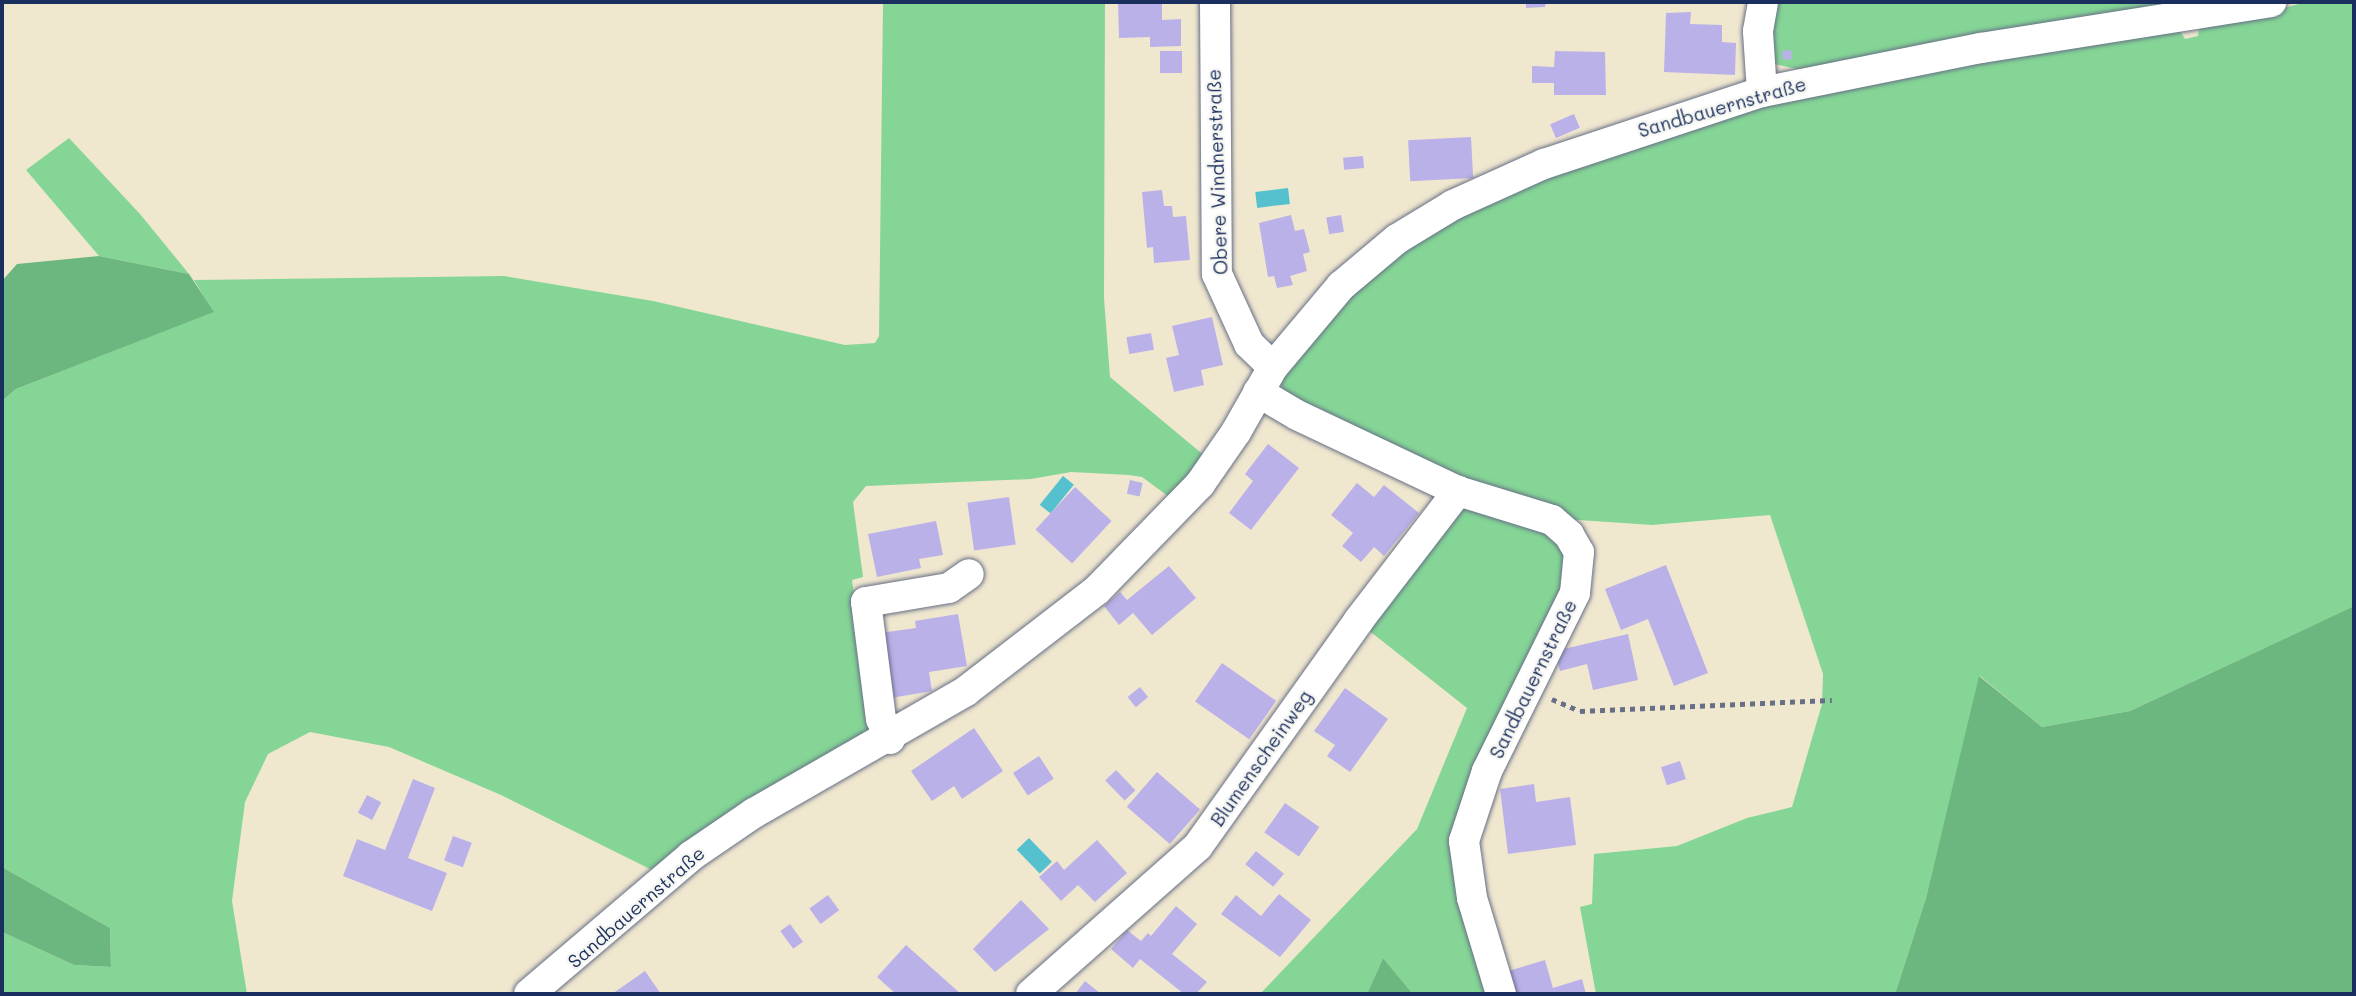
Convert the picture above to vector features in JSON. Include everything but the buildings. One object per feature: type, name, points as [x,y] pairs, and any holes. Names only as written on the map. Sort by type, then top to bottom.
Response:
[{"type":"street","name":"Obere Windnerstraße","points":[[1214,2],[1217,274],[1265,379]]},
{"type":"street","points":[[1762,92],[1758,31],[1763,2]]},
{"type":"street","name":"Sandbauernstraße","points":[[529,994],[691,856],[754,813],[890,738],[1034,642],[1097,590],[1199,484],[1265,379],[1341,286],[1396,239],[1453,205],[1544,164],[1762,92],[1955,53],[2271,2]]},
{"type":"street","name":"Sandbauernstraße","points":[[1265,379],[1297,415],[1458,491],[1552,520],[1569,535],[1579,552],[1575,593],[1488,771],[1464,841],[1472,898],[1500,994]]},
{"type":"street","name":"Blumenscheinweg","points":[[1031,994],[1198,846],[1359,620],[1458,491]]},
{"type":"street","points":[[890,738],[881,719],[866,602],[949,588],[969,575]]},
{"type":"path","points":[[1529,689],[1580,711],[1832,700]]},
{"type":"green space","points":[[883,2],[1105,2],[1104,298],[1110,377],[1206,457],[1172,499],[1142,477],[1071,472],[1031,479],[866,486],[853,502],[863,577],[852,580],[872,727],[867,735],[652,870],[501,795],[389,747],[310,732],[268,754],[245,802],[232,901],[247,994],[2,994],[2,932],[74,965],[111,967],[110,928],[2,867],[2,401],[16,389],[213,312],[194,280],[504,276],[653,301],[845,345],[875,343],[879,336]]},
{"type":"green space","points":[[1769,2],[2225,2],[1801,70],[1775,64]]},
{"type":"green space","points":[[2307,2],[2354,2],[2354,606],[2130,711],[2042,727],[1980,676],[1926,898],[1895,994],[1596,994],[1580,907],[1592,904],[1594,854],[1677,846],[1747,818],[1792,807],[1822,704],[1823,674],[1770,515],[1652,525],[1564,519],[1457,483],[1284,393],[1281,383],[1291,362],[1375,268],[1446,222],[1567,166],[1827,87],[2180,31],[2185,39],[2198,36],[2199,29]]},
{"type":"green space","points":[[69,138],[140,214],[189,274],[99,256],[26,170]]},
{"type":"green space","points":[[99,256],[189,274],[214,312],[16,389],[2,401],[2,281],[17,264]]},
{"type":"green space","points":[[1464,508],[1545,527],[1573,562],[1469,795],[1486,994],[1413,994],[1383,958],[1367,994],[1260,994],[1417,829],[1467,708],[1367,629]]},
{"type":"green space","points":[[2354,606],[2354,994],[1895,994],[1926,898],[1979,676],[2042,727],[2130,711]]},
{"type":"green space","points":[[2,867],[110,928],[111,967],[74,965],[2,932]]},
{"type":"green space","points":[[1383,958],[1413,994],[1367,994]]},
{"type":"water","points":[[1288,188],[1290,204],[1257,208],[1255,192]]},
{"type":"water","points":[[1063,476],[1074,485],[1051,514],[1040,505]]},
{"type":"water","points":[[1029,838],[1052,862],[1040,874],[1017,850]]}]
